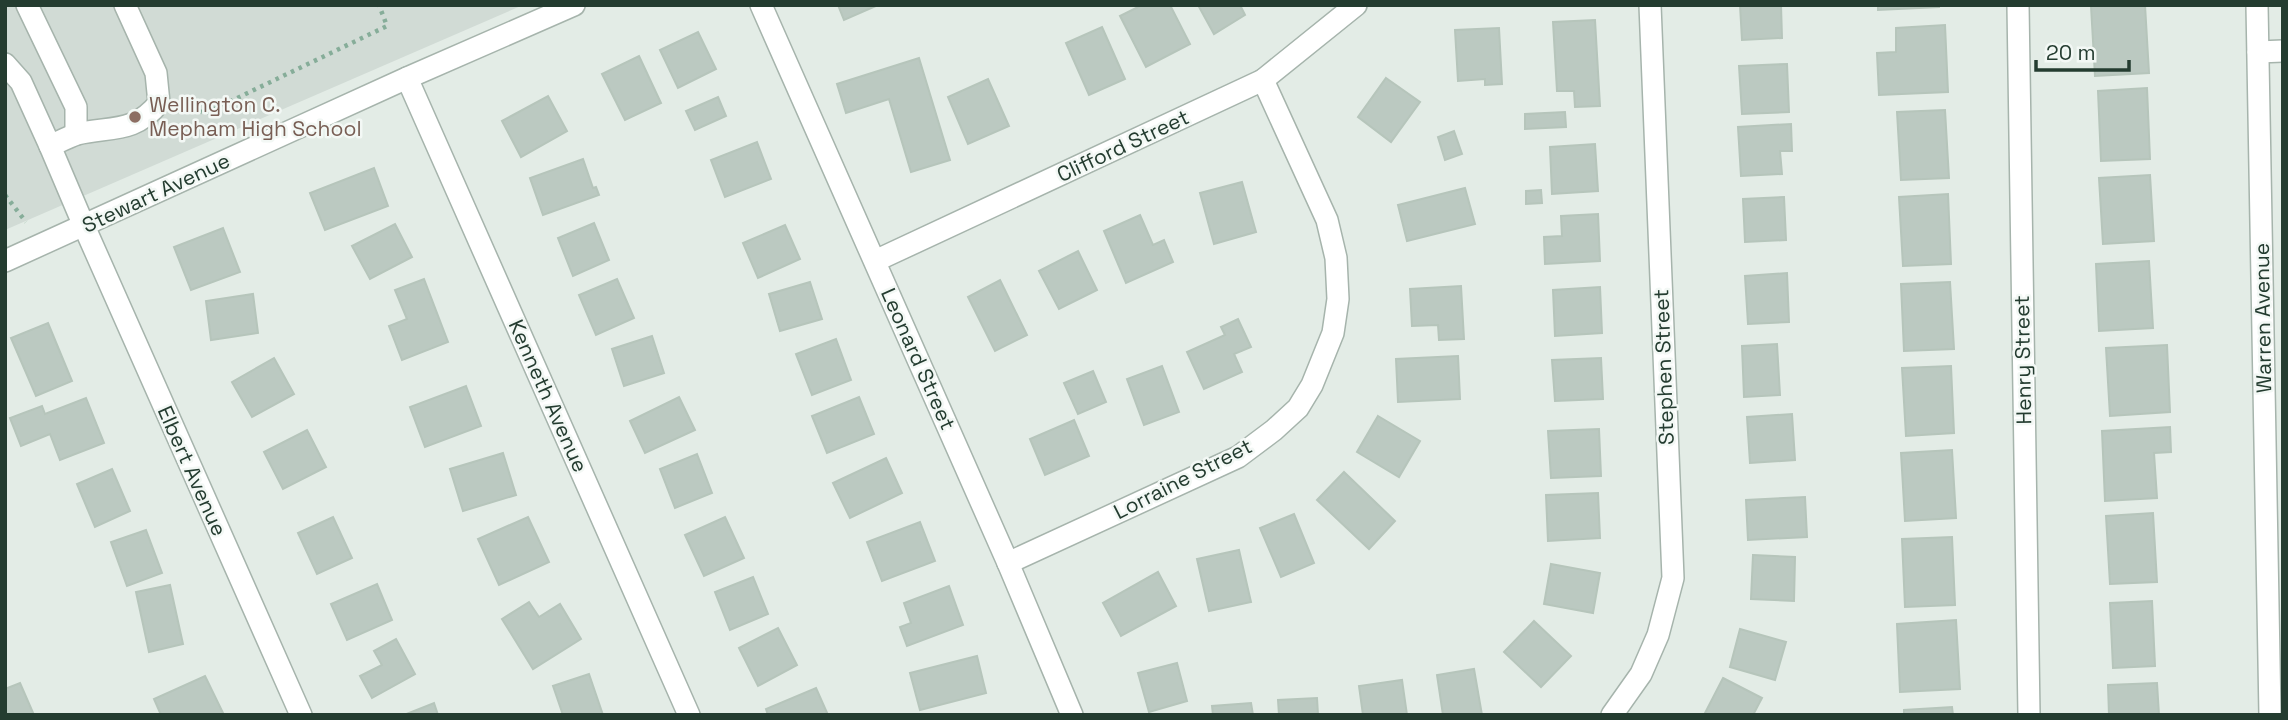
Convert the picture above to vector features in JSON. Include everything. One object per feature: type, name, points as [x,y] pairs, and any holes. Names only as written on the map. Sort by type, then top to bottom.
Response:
[{"type":"street","points":[[27,5],[76,107],[76,134]]},
{"type":"street","points":[[50,146],[76,134],[112,130],[147,117],[159,103],[156,73],[125,5]]},
{"type":"street","name":"Stewart Avenue","points":[[5,261],[407,78],[575,5]]},
{"type":"street","name":"Leonard Street","points":[[761,5],[1073,715]]},
{"type":"street","name":"Clifford Street","points":[[875,261],[1263,80],[1356,5]]},
{"type":"street","name":"Stephen Street","points":[[1612,715],[1641,674],[1658,635],[1673,578],[1650,5]]},
{"type":"street","name":"Henry Street","points":[[2018,5],[2029,715]]},
{"type":"street","name":"Warren Avenue","points":[[2257,5],[2270,715]]},
{"type":"street","points":[[2258,51],[2283,51]]},
{"type":"street","name":"Elbert Avenue","points":[[5,64],[21,82],[301,715]]},
{"type":"street","name":"Kenneth Avenue","points":[[407,78],[689,715]]},
{"type":"street","name":"Lorraine Street","points":[[1008,563],[1238,457],[1298,408],[1312,385],[1333,333],[1338,299],[1336,258],[1327,220],[1263,80]]},
{"type":"path","points":[[159,103],[206,113],[387,26],[379,5]]},
{"type":"path","points":[[5,195],[43,244]]},
{"type":"shaded area","name":"Wellington C. Mepham High School","points":[[5,5],[523,5],[5,230]]},
{"type":"building","points":[[838,5],[878,5],[844,20]]},
{"type":"building","points":[[1142,5],[1170,5],[1190,44],[1146,67],[1120,16]]},
{"type":"building","points":[[1198,5],[1240,5],[1245,15],[1214,34]]},
{"type":"building","points":[[1740,5],[1781,5],[1782,38],[1742,40]]},
{"type":"building","points":[[1878,5],[1939,5],[1939,7],[1878,10]]},
{"type":"building","points":[[2145,5],[2149,73],[2095,76],[2091,6]]},
{"type":"building","points":[[1595,20],[1600,106],[1575,107],[1574,91],[1557,91],[1553,22]]},
{"type":"building","points":[[1945,25],[1948,92],[1879,95],[1877,53],[1896,52],[1896,28]]},
{"type":"building","points":[[1102,27],[1125,79],[1089,95],[1066,43]]},
{"type":"building","points":[[1499,28],[1502,84],[1485,85],[1485,79],[1458,81],[1455,30]]},
{"type":"building","points":[[698,32],[716,69],[678,88],[660,50]]},
{"type":"building","points":[[639,56],[661,103],[625,120],[602,74]]},
{"type":"building","points":[[919,58],[950,160],[911,172],[889,99],[846,113],[837,84]]},
{"type":"building","points":[[1787,64],[1789,112],[1742,114],[1739,66]]},
{"type":"building","points":[[1386,78],[1420,102],[1391,142],[1358,117]]},
{"type":"building","points":[[988,79],[1009,126],[968,144],[948,97]]},
{"type":"building","points":[[2147,88],[2150,159],[2101,161],[2098,91]]},
{"type":"building","points":[[548,96],[567,131],[521,157],[502,121]]},
{"type":"building","points":[[718,97],[726,116],[695,130],[686,111]]},
{"type":"building","points":[[1945,110],[1949,178],[1901,180],[1897,112]]},
{"type":"building","points":[[1565,112],[1566,127],[1525,129],[1525,114]]},
{"type":"building","points":[[1791,124],[1792,151],[1780,151],[1782,174],[1741,176],[1738,127]]},
{"type":"building","points":[[1454,131],[1462,154],[1445,160],[1438,137]]},
{"type":"building","points":[[757,142],[771,179],[725,197],[711,160]]},
{"type":"building","points":[[1595,144],[1598,191],[1552,194],[1550,147]]},
{"type":"building","points":[[583,159],[593,188],[596,187],[599,195],[543,215],[530,178]]},
{"type":"building","points":[[374,168],[388,206],[325,230],[310,193]]},
{"type":"building","points":[[2150,175],[2154,241],[2103,244],[2099,178]]},
{"type":"building","points":[[1242,182],[1256,232],[1214,244],[1200,193]]},
{"type":"building","points":[[1465,188],[1475,224],[1407,241],[1398,205]]},
{"type":"building","points":[[1541,190],[1542,203],[1526,204],[1526,191]]},
{"type":"building","points":[[1948,194],[1951,264],[1903,266],[1899,197]]},
{"type":"building","points":[[1784,197],[1786,240],[1745,242],[1743,199]]},
{"type":"building","points":[[1598,214],[1600,261],[1545,264],[1544,237],[1562,236],[1561,216]]},
{"type":"building","points":[[1140,215],[1153,245],[1164,240],[1173,262],[1126,283],[1104,231]]},
{"type":"building","points":[[594,223],[609,260],[573,276],[558,238]]},
{"type":"building","points":[[395,224],[412,257],[370,279],[352,246]]},
{"type":"building","points":[[785,225],[800,259],[758,278],[743,243]]},
{"type":"building","points":[[223,228],[240,272],[191,290],[174,247]]},
{"type":"building","points":[[1078,251],[1097,290],[1059,309],[1039,271]]},
{"type":"building","points":[[2149,261],[2153,328],[2099,331],[2096,264]]},
{"type":"building","points":[[1787,273],[1789,322],[1748,324],[1745,276]]},
{"type":"building","points":[[424,279],[448,342],[402,360],[389,326],[407,319],[395,290]]},
{"type":"building","points":[[617,279],[634,318],[596,335],[579,295]]},
{"type":"building","points":[[1000,280],[1027,335],[995,351],[968,297]]},
{"type":"building","points":[[810,282],[822,319],[780,331],[769,294]]},
{"type":"building","points":[[1950,282],[1954,349],[1904,351],[1901,284]]},
{"type":"building","points":[[1461,286],[1464,339],[1439,340],[1438,325],[1412,326],[1410,289]]},
{"type":"building","points":[[1600,287],[1602,333],[1555,336],[1553,290]]},
{"type":"building","points":[[253,294],[258,333],[211,340],[206,301]]},
{"type":"building","points":[[1238,319],[1251,347],[1234,354],[1242,372],[1204,389],[1187,352],[1225,335],[1221,327]]},
{"type":"building","points":[[48,323],[72,381],[36,396],[11,338]]},
{"type":"building","points":[[652,336],[664,373],[624,386],[612,349]]},
{"type":"building","points":[[836,339],[851,380],[812,395],[796,354]]},
{"type":"building","points":[[1777,344],[1780,395],[1744,397],[1742,346]]},
{"type":"building","points":[[2167,345],[2170,412],[2110,416],[2106,348]]},
{"type":"building","points":[[1458,356],[1460,399],[1398,402],[1396,359]]},
{"type":"building","points":[[274,358],[294,394],[252,417],[232,382]]},
{"type":"building","points":[[1601,358],[1603,399],[1555,401],[1552,360]]},
{"type":"building","points":[[1162,366],[1179,412],[1144,425],[1127,379]]},
{"type":"building","points":[[1951,366],[1954,433],[1906,436],[1902,368]]},
{"type":"building","points":[[1093,371],[1106,402],[1078,414],[1064,383]]},
{"type":"building","points":[[466,386],[481,426],[425,447],[410,407]]},
{"type":"building","points":[[679,397],[695,430],[645,453],[630,421]]},
{"type":"building","points":[[859,397],[874,434],[827,453],[812,416]]},
{"type":"building","points":[[86,398],[104,443],[60,460],[50,434],[21,446],[10,418],[42,406],[45,414]]},
{"type":"building","points":[[1792,414],[1795,460],[1750,463],[1747,417]]},
{"type":"building","points":[[1378,416],[1420,441],[1399,477],[1357,452]]},
{"type":"building","points":[[1074,420],[1089,456],[1045,475],[1030,439]]},
{"type":"building","points":[[2170,427],[2171,452],[2154,453],[2157,498],[2105,501],[2102,431]]},
{"type":"building","points":[[1599,429],[1601,476],[1551,478],[1548,431]]},
{"type":"building","points":[[307,430],[326,467],[283,489],[264,452]]},
{"type":"building","points":[[1952,450],[1956,518],[1905,521],[1901,453]]},
{"type":"building","points":[[503,453],[516,495],[463,511],[450,469]]},
{"type":"building","points":[[697,454],[712,493],[675,508],[660,469]]},
{"type":"building","points":[[886,458],[902,493],[850,518],[833,483]]},
{"type":"building","points":[[112,469],[130,511],[95,527],[77,484]]},
{"type":"building","points":[[1344,472],[1395,521],[1369,549],[1317,500]]},
{"type":"building","points":[[1598,493],[1600,538],[1548,541],[1546,495]]},
{"type":"building","points":[[1805,497],[1807,537],[1748,540],[1746,500]]},
{"type":"building","points":[[2153,513],[2157,582],[2110,584],[2106,516]]},
{"type":"building","points":[[1294,514],[1314,563],[1281,577],[1260,528]]},
{"type":"building","points":[[333,517],[352,558],[317,574],[298,533]]},
{"type":"building","points":[[528,517],[549,562],[499,585],[478,539]]},
{"type":"building","points":[[725,517],[744,558],[704,576],[685,535]]},
{"type":"building","points":[[920,522],[935,561],[882,581],[867,542]]},
{"type":"building","points":[[146,530],[162,573],[127,586],[111,542]]},
{"type":"building","points":[[1952,537],[1955,605],[1905,607],[1902,539]]},
{"type":"building","points":[[1239,550],[1251,602],[1209,611],[1197,559]]},
{"type":"building","points":[[1753,555],[1795,557],[1794,601],[1751,599]]},
{"type":"building","points":[[1551,564],[1600,573],[1593,613],[1544,604]]},
{"type":"building","points":[[1158,572],[1176,606],[1121,636],[1103,603]]},
{"type":"building","points":[[753,577],[768,614],[730,630],[715,592]]},
{"type":"building","points":[[377,584],[392,620],[347,640],[331,604]]},
{"type":"building","points":[[170,585],[183,644],[149,652],[136,592]]},
{"type":"building","points":[[949,586],[963,625],[907,646],[900,627],[911,623],[904,603]]},
{"type":"building","points":[[2152,601],[2155,666],[2113,668],[2110,603]]},
{"type":"building","points":[[529,602],[539,617],[560,604],[581,639],[533,669],[502,619]]},
{"type":"building","points":[[1956,620],[1960,689],[1900,692],[1897,624]]},
{"type":"building","points":[[1534,621],[1571,656],[1541,687],[1504,652]]},
{"type":"building","points":[[778,628],[797,665],[758,686],[739,648]]},
{"type":"building","points":[[1740,629],[1786,642],[1775,680],[1730,667]]},
{"type":"building","points":[[396,639],[415,674],[372,698],[360,676],[382,665],[374,651]]},
{"type":"building","points":[[977,656],[986,693],[920,710],[910,673]]},
{"type":"building","points":[[1177,663],[1187,701],[1149,712],[1138,673]]},
{"type":"building","points":[[1474,669],[1482,715],[1443,715],[1437,675]]},
{"type":"building","points":[[589,674],[603,715],[563,715],[553,686]]},
{"type":"building","points":[[205,676],[224,715],[161,715],[154,699]]},
{"type":"building","points":[[1723,678],[1762,698],[1753,715],[1704,715]]},
{"type":"building","points":[[1402,680],[1407,715],[1363,715],[1359,686]]},
{"type":"building","points":[[20,683],[34,715],[5,715],[5,689]]},
{"type":"building","points":[[2157,683],[2159,715],[2109,715],[2108,685]]},
{"type":"building","points":[[816,688],[828,715],[768,715],[766,709]]},
{"type":"building","points":[[1317,698],[1318,715],[1279,715],[1278,700]]},
{"type":"building","points":[[434,703],[438,715],[404,715]]},
{"type":"building","points":[[1251,703],[1253,715],[1213,715],[1212,706]]},
{"type":"building","points":[[1952,707],[1953,715],[1904,715],[1904,710]]},
{"type":"place","name":"Wellington C. Mepham High School","points":[[135,117]]}]
